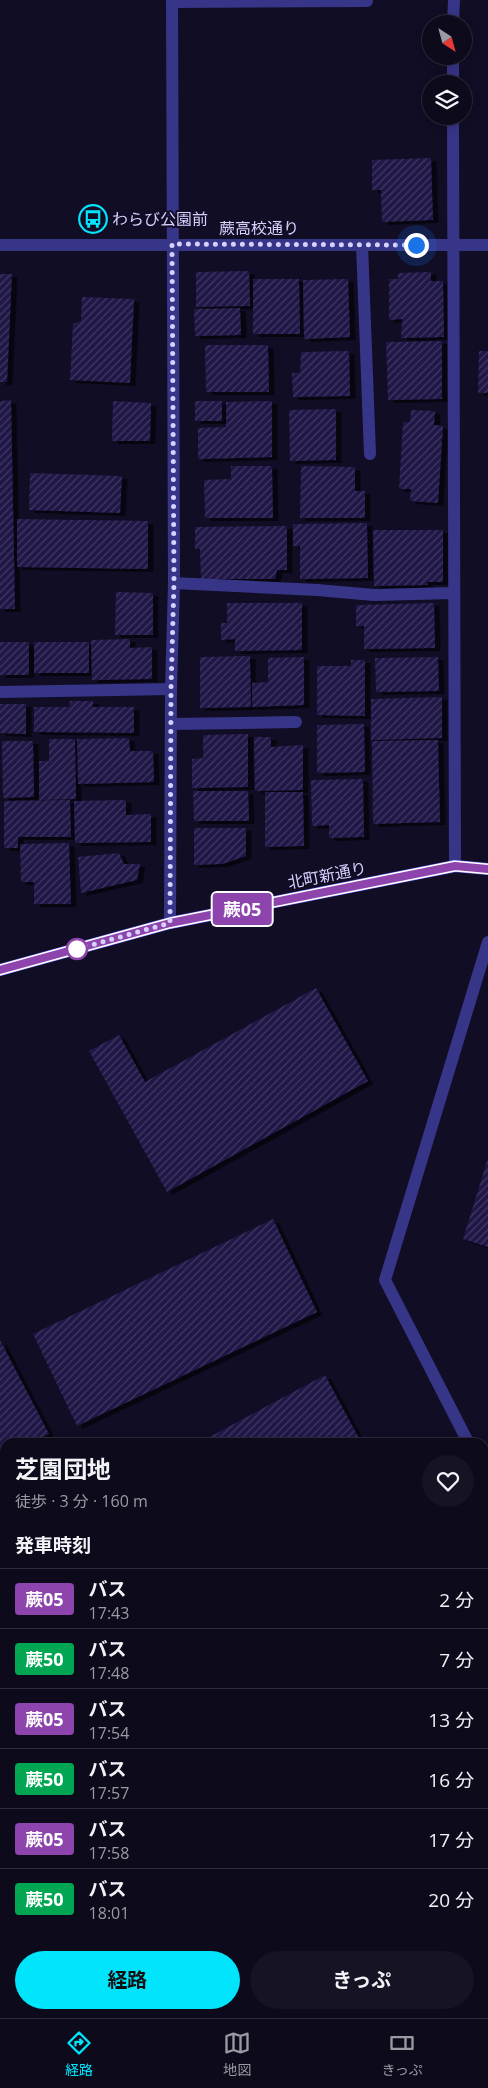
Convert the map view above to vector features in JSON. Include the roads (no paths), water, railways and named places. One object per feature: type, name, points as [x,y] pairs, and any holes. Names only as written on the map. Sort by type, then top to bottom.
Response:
[{"type":"street","points":[[170,923],[171,689],[174,582],[172,1],[368,0]]},
{"type":"street","points":[[454,0],[454,15]]},
{"type":"street","points":[[453,125],[455,866]]},
{"type":"street","name":"蕨高校通り","points":[[0,245],[488,245]]},
{"type":"street","points":[[362,245],[370,454]]},
{"type":"street","points":[[174,582],[374,595],[454,593]]},
{"type":"street","points":[[0,692],[171,689]]},
{"type":"street","points":[[171,724],[296,722]]},
{"type":"street","name":"北町新通り","points":[[0,970],[170,923],[455,866],[488,868]]},
{"type":"street","points":[[466,1438],[385,1280],[488,942]]},
{"type":"place","name":"わらび公園前","points":[[93,219]]}]
